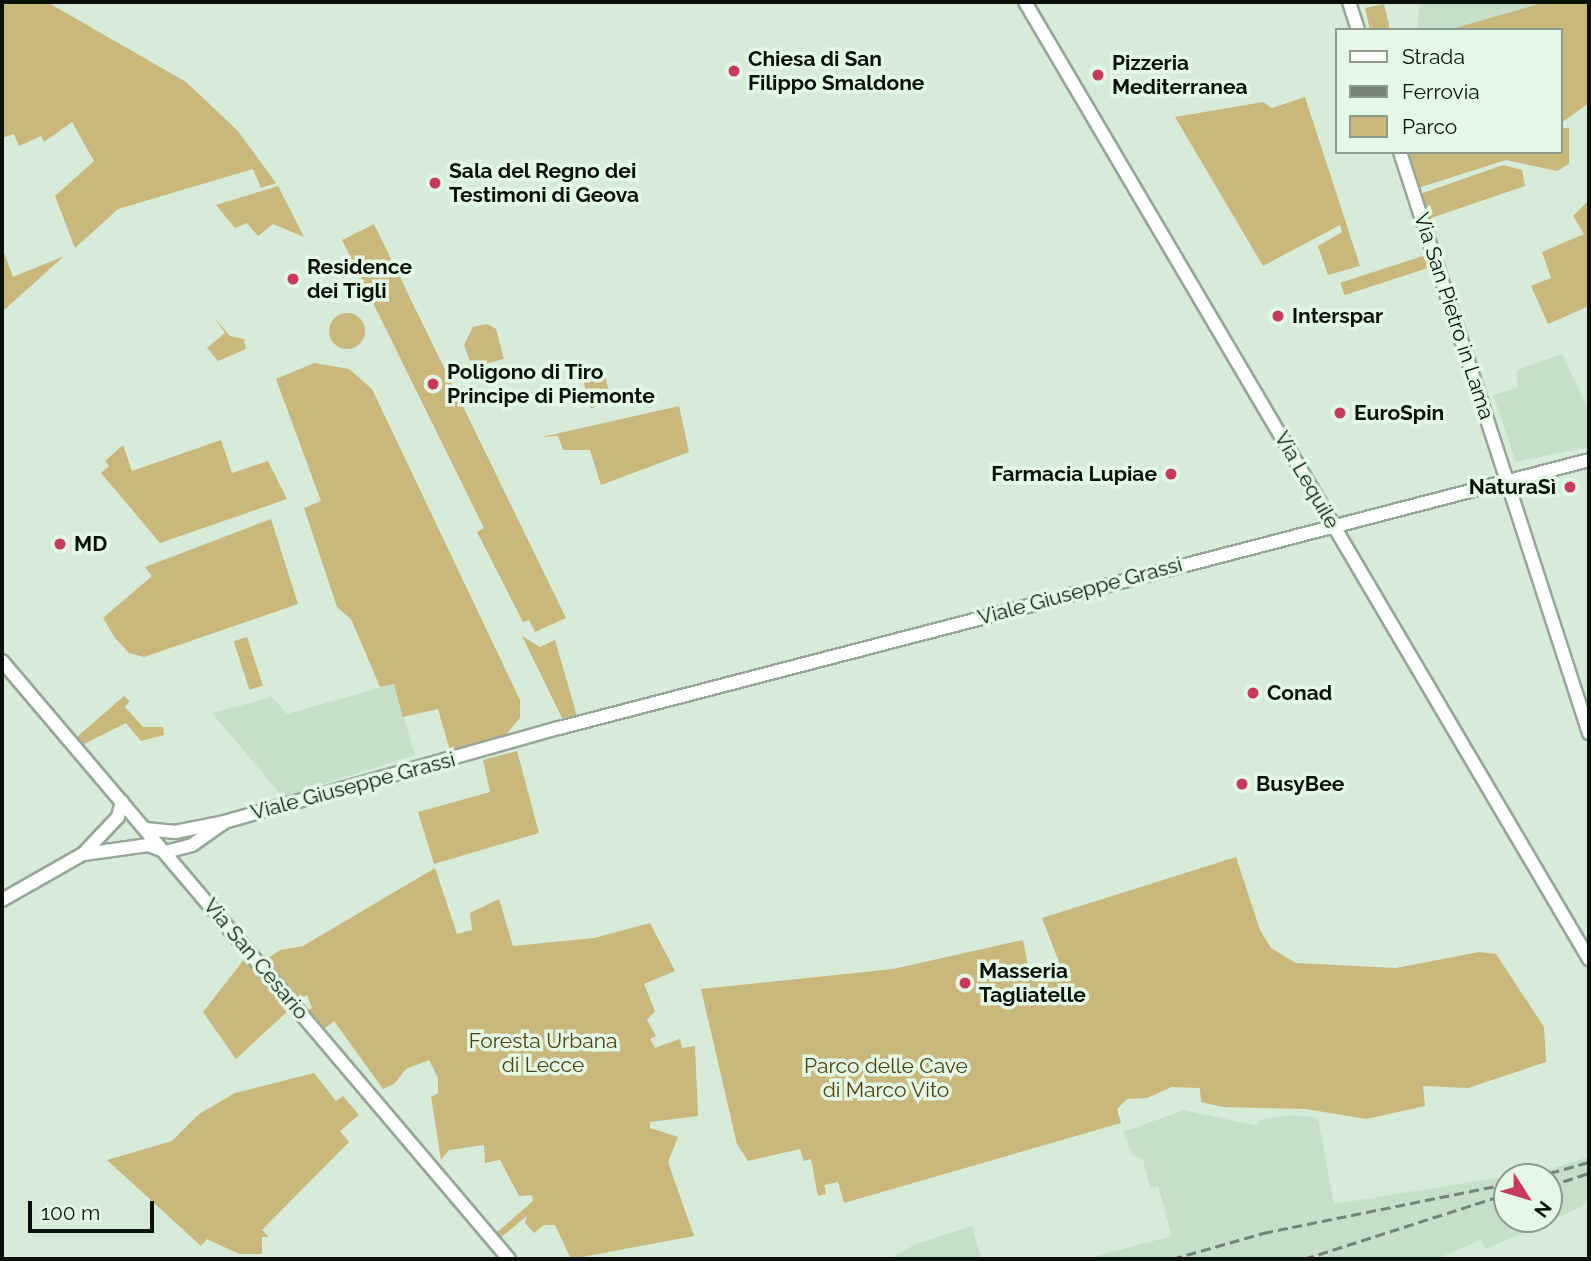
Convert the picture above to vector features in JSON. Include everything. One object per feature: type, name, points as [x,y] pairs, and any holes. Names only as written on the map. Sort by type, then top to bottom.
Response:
[{"type":"main road","name":"Via Lequile","points":[[1025,2],[1589,958]]},
{"type":"main road","points":[[1349,2],[1357,28]]},
{"type":"main road","name":"Via San Pietro in Lama","points":[[1401,154],[1589,733]]},
{"type":"main road","name":"Viale Giuseppe Grassi","points":[[143,827],[175,832],[224,822],[1332,523],[1589,460]]},
{"type":"main road","name":"Via San Cesario","points":[[2,661],[509,1259]]},
{"type":"main road","points":[[2,900],[83,854],[105,834],[122,801]]},
{"type":"main road","name":"Viale Giuseppe Grassi","points":[[166,852],[192,845],[224,822]]},
{"type":"main road","points":[[105,834],[143,827]]},
{"type":"main road","points":[[121,847],[143,827]]},
{"type":"main road","points":[[83,854],[148,845],[166,852],[175,832]]},
{"type":"shaded area","points":[[1420,2],[1588,2],[1491,28],[1417,28]]},
{"type":"shaded area","points":[[1562,354],[1589,411],[1589,447],[1516,462],[1493,395],[1517,388],[1517,370]]},
{"type":"shaded area","points":[[394,684],[415,755],[283,797],[212,713],[272,697],[287,714]]},
{"type":"shaded area","points":[[1184,1110],[1258,1126],[1259,1120],[1294,1115],[1318,1118],[1334,1204],[1493,1179],[1493,1233],[1522,1233],[1486,1249],[1481,1240],[1437,1259],[1085,1259],[1172,1236],[1158,1186],[1150,1188],[1143,1160],[1133,1155],[1123,1132]]},
{"type":"shaded area","points":[[1589,1157],[1589,1199],[1581,1207],[1563,1215],[1563,1165]]},
{"type":"shaded area","points":[[972,1226],[981,1259],[889,1259],[916,1244]]},
{"type":"green space","points":[[2,2],[47,2],[186,82],[237,130],[276,183],[261,188],[253,169],[118,209],[75,248],[55,196],[94,161],[72,122],[44,142],[41,136],[19,146],[14,134],[2,138]]},
{"type":"green space","points":[[1546,2],[1589,2],[1589,103],[1563,122],[1563,28],[1455,28]]},
{"type":"green space","points":[[1384,4],[1390,28],[1370,28],[1365,8]]},
{"type":"green space","points":[[1305,97],[1360,266],[1328,275],[1318,246],[1342,232],[1340,225],[1263,266],[1175,117],[1263,102],[1272,108]]},
{"type":"green space","points":[[1563,128],[1569,128],[1569,164],[1557,171],[1506,160],[1418,188],[1408,154],[1563,154]]},
{"type":"green space","points":[[1503,165],[1522,170],[1525,186],[1428,219],[1420,194]]},
{"type":"green space","points":[[278,186],[304,237],[273,224],[258,236],[247,223],[235,228],[216,205]]},
{"type":"green space","points":[[1589,200],[1589,306],[1548,324],[1531,286],[1551,278],[1542,252],[1584,234],[1573,216]]},
{"type":"green space","name":"Poligono di Tiro Principe di Piemonte","points":[[374,224],[566,618],[535,632],[529,620],[523,622],[477,532],[484,528],[342,240]]},
{"type":"green space","points":[[2,247],[13,277],[64,256],[2,312]]},
{"type":"green space","points":[[1426,255],[1430,267],[1344,295],[1340,283]]},
{"type":"green space","points":[[347,313],[360,318],[365,331],[360,344],[347,349],[334,344],[329,331],[334,318]]},
{"type":"green space","points":[[214,317],[230,336],[244,339],[246,349],[218,361],[207,348],[225,333]]},
{"type":"green space","points":[[487,324],[496,329],[504,359],[472,367],[464,345],[473,327]]},
{"type":"green space","points":[[314,363],[349,369],[372,389],[520,700],[520,718],[504,737],[451,754],[438,709],[403,717],[394,684],[380,687],[351,619],[337,607],[304,508],[321,501],[276,379]]},
{"type":"green space","points":[[603,368],[612,403],[590,408],[582,373]]},
{"type":"green space","points":[[679,406],[689,452],[601,485],[590,450],[563,450],[558,436],[542,437]]},
{"type":"green space","points":[[221,440],[232,473],[268,461],[287,499],[160,543],[101,473],[109,466],[105,461],[123,445],[132,471]]},
{"type":"green space","points":[[271,519],[298,604],[144,657],[129,653],[115,638],[103,618],[152,576],[145,567]]},
{"type":"green space","points":[[522,636],[540,647],[555,640],[577,716],[562,718]]},
{"type":"green space","points":[[247,637],[263,686],[249,690],[234,641]]},
{"type":"green space","points":[[124,696],[130,701],[125,707],[143,727],[163,727],[164,735],[141,741],[126,723],[84,744],[77,737]]},
{"type":"green space","points":[[517,751],[539,833],[434,864],[418,812],[490,792],[483,760]]},
{"type":"green space","name":"Parco delle Cave di Marco Vito","points":[[1236,857],[1260,930],[1271,948],[1296,963],[1396,968],[1479,952],[1496,954],[1544,1027],[1546,1062],[1468,1088],[1423,1086],[1425,1106],[1366,1119],[1306,1109],[1223,1107],[1201,1102],[1200,1088],[1172,1087],[1147,1098],[1127,1099],[1117,1109],[1121,1123],[844,1203],[838,1182],[824,1185],[826,1194],[818,1196],[811,1159],[804,1161],[800,1149],[748,1161],[737,1144],[701,989],[893,969],[1023,940],[1030,976],[1062,970],[1042,918]]},
{"type":"green space","name":"Foresta Urbana di Lecce","points":[[435,868],[457,934],[472,930],[470,913],[499,899],[513,946],[594,938],[650,923],[675,971],[644,984],[655,1011],[647,1020],[656,1036],[650,1039],[655,1048],[680,1039],[682,1048],[695,1046],[698,1116],[650,1122],[650,1128],[678,1137],[668,1162],[694,1236],[571,1259],[555,1225],[544,1225],[534,1233],[525,1223],[527,1216],[499,1239],[495,1234],[533,1201],[532,1195],[519,1196],[500,1160],[485,1163],[484,1145],[449,1150],[441,1160],[431,1097],[438,1093],[438,1078],[429,1060],[406,1069],[394,1084],[383,1089],[334,1021],[323,1030],[307,1011],[312,1008],[307,995],[298,1000],[264,961],[280,950],[303,946]]},
{"type":"green space","points":[[246,957],[289,1010],[236,1059],[203,1012]]},
{"type":"green space","points":[[314,1073],[336,1101],[343,1096],[359,1115],[340,1131],[349,1142],[262,1230],[269,1237],[262,1237],[262,1254],[239,1254],[207,1239],[201,1246],[107,1160],[172,1141],[199,1114],[235,1093]]},
{"type":"railway","points":[[1563,1169],[1589,1162]]},
{"type":"railway","points":[[1563,1181],[1589,1173]]},
{"type":"railway","points":[[1172,1259],[1263,1233],[1493,1187]]},
{"type":"railway","points":[[1304,1259],[1493,1198]]},
{"type":"place","name":"Chiesa di San Filippo Smaldone","points":[[734,71]]},
{"type":"place","name":"Pizzeria Mediterranea","points":[[1098,75]]},
{"type":"place","name":"Sala del Regno dei Testimoni di Geova","points":[[435,183]]},
{"type":"place","name":"Residence dei Tigli","points":[[293,279]]},
{"type":"place","name":"Interspar","points":[[1278,316]]},
{"type":"place","name":"Poligono di Tiro Principe di Piemonte","points":[[433,384]]},
{"type":"place","name":"EuroSpin","points":[[1340,413]]},
{"type":"place","name":"Farmacia Lupiae","points":[[1171,474]]},
{"type":"place","name":"NaturaSì","points":[[1570,487]]},
{"type":"place","name":"MD","points":[[60,544]]},
{"type":"place","name":"Conad","points":[[1253,693]]},
{"type":"place","name":"BusyBee","points":[[1242,784]]},
{"type":"place","name":"Masseria Tagliatelle","points":[[965,983]]}]
